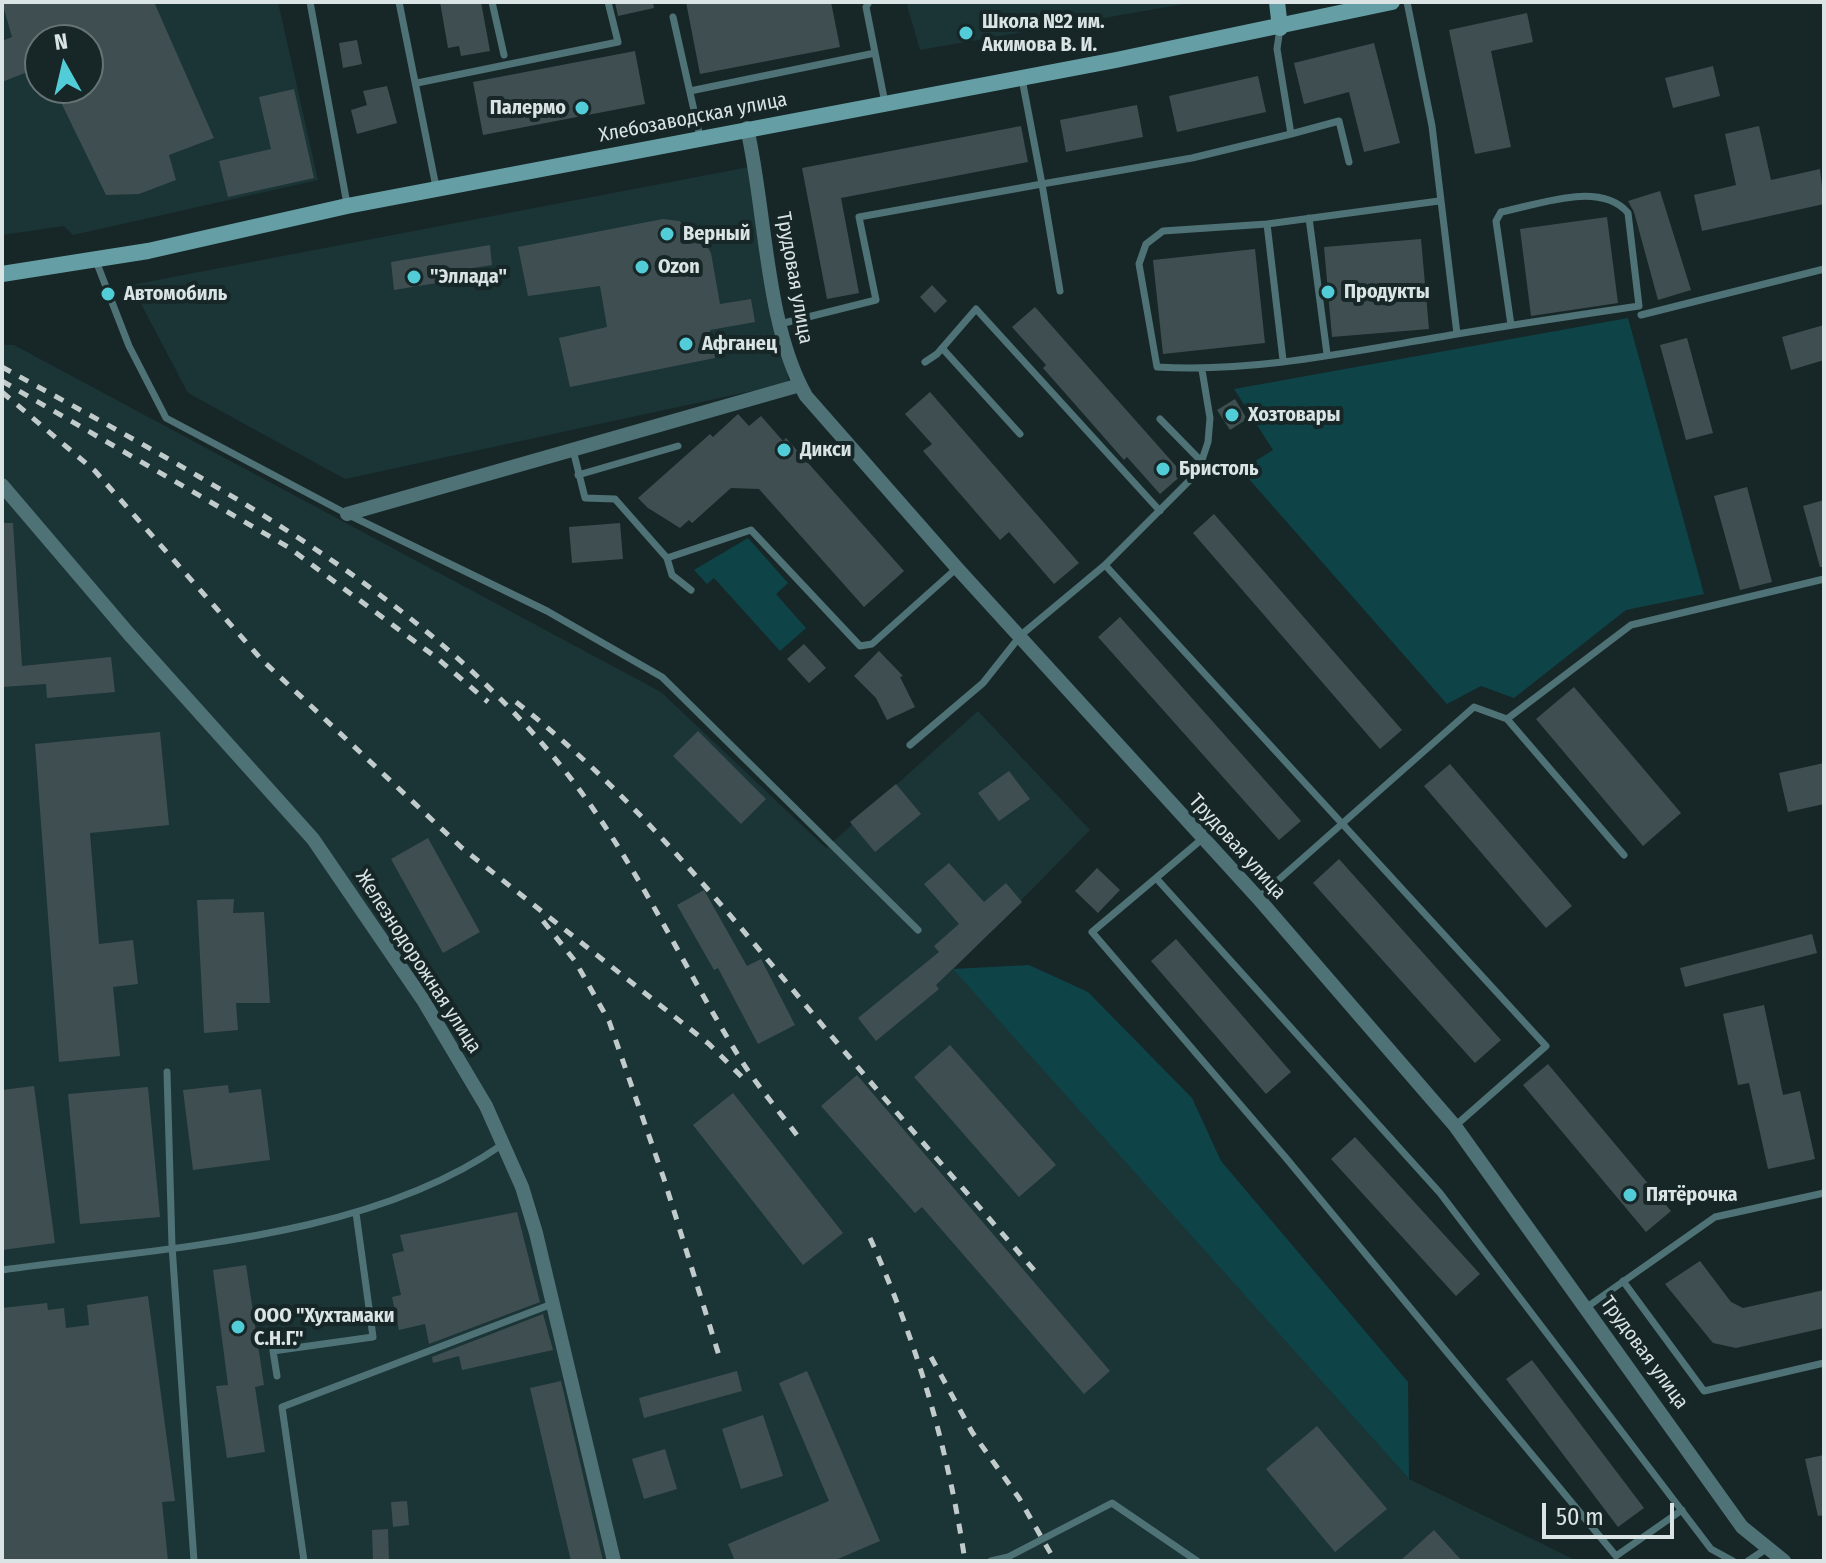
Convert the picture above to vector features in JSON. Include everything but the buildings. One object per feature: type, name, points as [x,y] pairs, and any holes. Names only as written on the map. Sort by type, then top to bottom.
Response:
[{"type":"main road","points":[[1277,2],[1280,28]]},
{"type":"main road","name":"Хлебозаводская улица","points":[[2,274],[96,261],[347,206],[747,128],[1022,79],[1280,28],[1392,2]]},
{"type":"street","name":"Трудовая улица","points":[[747,128],[780,324],[791,368],[822,417],[1258,898],[1455,1126],[1742,1527],[1784,1561]]},
{"type":"street","points":[[347,514],[800,385]]},
{"type":"street","name":"Железнодорожная улица","points":[[2,485],[129,634],[313,839],[423,1000],[504,1143],[522,1187],[554,1303],[614,1561]]},
{"type":"lane","points":[[310,2],[347,206]]},
{"type":"lane","points":[[399,2],[437,189]]},
{"type":"lane","points":[[492,2],[504,55]]},
{"type":"lane","points":[[417,83],[618,42],[608,2]]},
{"type":"lane","points":[[869,2],[866,7],[885,103]]},
{"type":"lane","points":[[1407,2],[1432,126],[1457,334]]},
{"type":"lane","points":[[673,17],[700,137]]},
{"type":"lane","points":[[1280,28],[1277,49],[1291,134]]},
{"type":"lane","points":[[690,91],[875,53]]},
{"type":"lane","points":[[1022,79],[1060,291]]},
{"type":"lane","points":[[780,324],[876,300],[859,217],[1192,158],[1339,121],[1349,162]]},
{"type":"lane","points":[[1439,201],[1267,224],[1163,231],[1142,249],[1139,264],[1157,367],[1202,370],[1283,360],[1639,306],[1628,213],[1619,203],[1608,197],[1588,197],[1501,212],[1496,221],[1511,325]]},
{"type":"lane","points":[[1309,218],[1327,354]]},
{"type":"lane","points":[[1267,224],[1283,360]]},
{"type":"lane","points":[[96,261],[129,346],[166,418],[347,514],[547,611],[662,677],[918,930]]},
{"type":"lane","points":[[1641,315],[1824,269]]},
{"type":"lane","points":[[925,362],[942,348],[976,309],[1160,511]]},
{"type":"lane","points":[[942,348],[1020,434]]},
{"type":"lane","points":[[910,745],[983,683],[1021,635],[1105,565],[1203,463],[1210,418],[1202,370]]},
{"type":"lane","points":[[1160,419],[1203,463]]},
{"type":"lane","points":[[578,475],[678,446]]},
{"type":"lane","points":[[573,450],[585,498],[615,499],[667,558],[672,575],[691,590]]},
{"type":"lane","points":[[667,558],[751,530],[860,646],[872,644],[957,568]]},
{"type":"lane","points":[[1105,565],[1546,1046],[1455,1126]]},
{"type":"lane","points":[[1507,719],[1631,625],[1824,579]]},
{"type":"lane","points":[[1258,898],[1474,707],[1507,719],[1624,855]]},
{"type":"lane","points":[[1202,839],[1092,932],[1286,1158],[1616,1556],[1682,1510]]},
{"type":"lane","points":[[1156,878],[1440,1193],[1711,1549],[1733,1561]]},
{"type":"lane","points":[[167,1072],[172,1246],[194,1561]]},
{"type":"lane","points":[[2,1270],[268,1233],[356,1213],[418,1191],[504,1143]]},
{"type":"lane","points":[[1587,1307],[1715,1217],[1824,1193]]},
{"type":"lane","points":[[277,1376],[273,1351],[373,1337],[356,1213]]},
{"type":"lane","points":[[1623,1281],[1704,1391],[1824,1363]]},
{"type":"lane","points":[[304,1561],[282,1407],[554,1303]]},
{"type":"lane","points":[[991,1561],[1008,1557],[1112,1503],[1197,1561]]},
{"type":"lane","points":[[1748,1561],[1766,1549]]},
{"type":"shaded area","points":[[2,2],[278,2],[318,180],[73,235],[64,226],[2,235]]},
{"type":"shaded area","name":"Школа №2 им. Акимова В. И.","points":[[906,2],[1196,2],[920,50]]},
{"type":"shaded area","points":[[749,167],[789,383],[345,479],[188,393],[131,285]]},
{"type":"shaded area","points":[[1628,318],[1704,594],[1626,610],[1514,698],[1481,686],[1447,704],[1241,470],[1273,450],[1234,389]]},
{"type":"shaded area","points":[[2,345],[14,345],[661,692],[826,848],[978,711],[1090,830],[954,969],[1409,1479],[1577,1561],[2,1561]]},
{"type":"shaded area","points":[[748,538],[788,583],[776,594],[806,628],[780,651],[714,578],[707,584],[694,570]]},
{"type":"shaded area","points":[[1029,965],[1088,992],[1192,1098],[1221,1161],[1408,1382],[1409,1479],[953,969]]},
{"type":"railway","points":[[2,367],[153,450],[301,540],[372,589],[440,643],[503,701],[587,800],[634,873],[741,1060],[799,1138]]},
{"type":"railway","points":[[2,381],[288,547],[437,658],[488,702]]},
{"type":"railway","points":[[2,392],[95,471],[261,659],[462,848],[709,1044],[747,1082]]},
{"type":"railway","points":[[516,702],[598,773],[673,850],[1040,1277]]},
{"type":"railway","points":[[543,921],[575,961],[609,1021],[664,1179],[721,1362]]},
{"type":"railway","points":[[870,1238],[902,1316],[929,1396],[950,1477],[965,1561]]},
{"type":"railway","points":[[931,1357],[972,1432],[1019,1498],[1055,1561]]},
{"type":"place","name":"Школа №2 им. Акимова В. И.","points":[[966,33]]},
{"type":"place","name":"Палермо","points":[[582,108]]},
{"type":"place","name":"Верный","points":[[667,234]]},
{"type":"place","name":"Ozon","points":[[642,267]]},
{"type":"place","name":"\"Эллада\"","points":[[414,277]]},
{"type":"place","name":"Продукты","points":[[1328,292]]},
{"type":"place","name":"Автомобиль","points":[[108,294]]},
{"type":"place","name":"Афганец","points":[[686,344]]},
{"type":"place","name":"Хозтовары","points":[[1232,415]]},
{"type":"place","name":"Дикси","points":[[784,450]]},
{"type":"place","name":"Бристоль","points":[[1163,469]]},
{"type":"place","name":"Пятёрочка","points":[[1630,1195]]},
{"type":"place","name":"ООО \"Хухтамаки С.Н.Г.\"","points":[[238,1327]]}]
